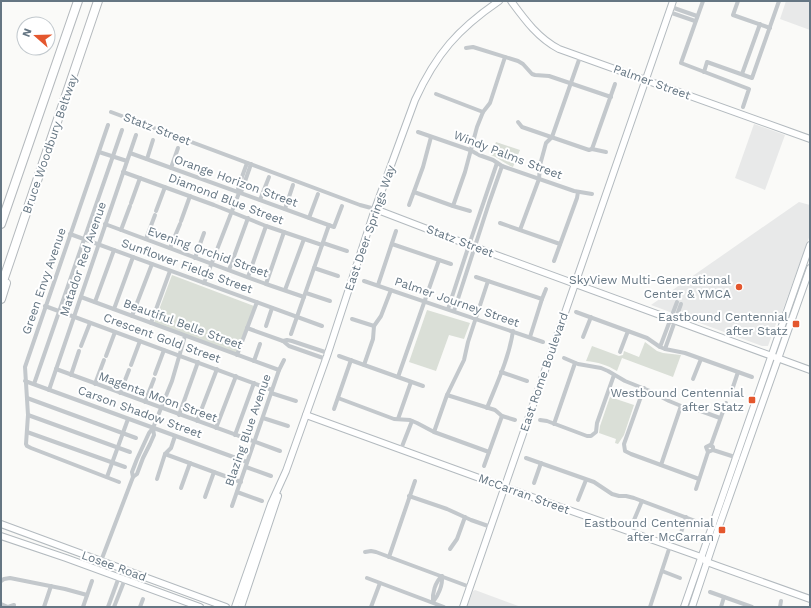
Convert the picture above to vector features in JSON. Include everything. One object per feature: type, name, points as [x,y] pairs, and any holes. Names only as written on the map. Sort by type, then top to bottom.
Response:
[{"type":"highway","name":"Bruce Woodbury Beltway","points":[[1,224],[78,1]]},
{"type":"highway","name":"Bruce Woodbury Beltway","points":[[1,287],[99,1]]},
{"type":"highway","points":[[1,299],[20,231]]},
{"type":"street","name":"East Deer Springs Way","points":[[235,607],[271,504],[282,481],[306,415],[327,356],[375,208],[422,83],[450,42],[473,20],[499,1]]},
{"type":"street","name":"Palmer Street","points":[[511,1],[531,27],[542,38],[559,49],[810,139]]},
{"type":"street","points":[[702,1],[681,63],[749,89],[742,107]]},
{"type":"street","points":[[738,1],[733,15],[770,28]]},
{"type":"street","points":[[704,72],[707,62],[752,78],[779,1]]},
{"type":"street","points":[[671,7],[696,19]]},
{"type":"street","name":"East Rome Boulevard","points":[[463,607],[671,7]]},
{"type":"street","points":[[742,74],[760,24]]},
{"type":"street","points":[[466,48],[473,47],[518,61],[523,64],[532,74],[549,76],[610,97]]},
{"type":"street","points":[[452,206],[465,172],[477,127],[483,112],[490,103],[505,57]]},
{"type":"street","points":[[520,230],[538,179],[546,143],[552,137],[580,57]]},
{"type":"street","points":[[592,149],[615,84]]},
{"type":"street","points":[[436,94],[483,112]]},
{"type":"street","name":"Statz Street","points":[[111,112],[246,163],[375,208],[471,246],[810,370]]},
{"type":"street","points":[[518,122],[522,127],[589,150],[592,149],[606,152]]},
{"type":"street","name":"Green Envy Avenue","points":[[107,477],[29,447],[26,444],[28,416],[25,367],[108,125]]},
{"type":"street","points":[[34,384],[122,130]]},
{"type":"street","name":"Windy Palms Street","points":[[418,132],[470,150],[493,160],[502,166],[538,179],[578,192],[592,194]]},
{"type":"street","name":"Matador Red Avenue","points":[[49,390],[136,135]]},
{"type":"street","points":[[409,205],[423,167],[431,137]]},
{"type":"street","points":[[146,159],[154,140]]},
{"type":"street","points":[[172,168],[178,148]]},
{"type":"street","points":[[99,152],[127,161]]},
{"type":"street","name":"Orange Horizon Street","points":[[130,153],[334,227],[342,206]]},
{"type":"street","points":[[239,193],[238,188],[246,163]]},
{"type":"street","points":[[454,311],[471,246],[497,163]]},
{"type":"street","points":[[204,283],[251,164]]},
{"type":"street","points":[[448,309],[502,166]]},
{"type":"street","name":"Diamond Blue Street","points":[[123,172],[190,196],[266,226],[304,239],[347,251]]},
{"type":"street","points":[[260,200],[269,177]]},
{"type":"street","points":[[121,230],[140,178]]},
{"type":"street","points":[[284,209],[293,185]]},
{"type":"street","points":[[146,239],[165,187]]},
{"type":"street","points":[[414,192],[470,211]]},
{"type":"street","points":[[554,261],[578,192]]},
{"type":"street","points":[[309,218],[318,194]]},
{"type":"street","points":[[170,248],[190,196]]},
{"type":"street","points":[[229,270],[248,218]]},
{"type":"street","points":[[500,223],[560,244]]},
{"type":"street","name":"Evening Orchid Street","points":[[105,224],[266,284],[330,301]]},
{"type":"street","points":[[291,334],[329,225]]},
{"type":"street","points":[[248,277],[266,226]]},
{"type":"street","points":[[378,286],[396,231]]},
{"type":"street","points":[[266,284],[284,232]]},
{"type":"street","points":[[195,258],[204,233]]},
{"type":"street","name":"Sunflower Fields Street","points":[[70,234],[322,326]]},
{"type":"street","points":[[285,290],[304,239]]},
{"type":"street","points":[[392,244],[452,264]]},
{"type":"street","points":[[692,607],[707,562],[715,528],[736,457],[810,248]]},
{"type":"street","points":[[95,302],[114,250]]},
{"type":"street","points":[[114,309],[133,257]]},
{"type":"street","points":[[684,607],[701,557],[715,528],[742,460],[810,269],[808,262],[810,257]]},
{"type":"street","points":[[398,377],[439,260]]},
{"type":"street","points":[[132,316],[152,264]]},
{"type":"street","points":[[314,268],[338,276]]},
{"type":"street","points":[[151,323],[170,271]]},
{"type":"street","points":[[476,277],[542,299]]},
{"type":"street","name":"Palmer Journey Street","points":[[364,281],[543,342]]},
{"type":"street","points":[[434,432],[447,395],[464,360],[468,342],[488,281]]},
{"type":"street","points":[[530,337],[546,289]]},
{"type":"street","points":[[364,365],[373,339],[374,326],[381,316],[391,290]]},
{"type":"street","name":"Beautiful Belle Street","points":[[81,297],[279,370]]},
{"type":"street","points":[[238,355],[257,302]]},
{"type":"street","points":[[663,348],[679,303]]},
{"type":"street","name":"Crescent Gold Street","points":[[45,306],[236,376],[296,401]]},
{"type":"street","points":[[266,326],[272,308]]},
{"type":"street","points":[[576,312],[647,338],[663,348],[701,358],[752,377]]},
{"type":"street","points":[[583,337],[590,318]]},
{"type":"street","points":[[352,319],[374,326]]},
{"type":"street","points":[[81,346],[90,323]]},
{"type":"street","points":[[247,328],[284,341],[289,346],[327,356]]},
{"type":"street","points":[[487,408],[511,343],[513,331]]},
{"type":"street","points":[[620,352],[628,331]]},
{"type":"street","points":[[106,356],[115,332]]},
{"type":"street","points":[[101,561],[132,477],[132,472],[137,459],[149,433],[153,428],[172,381],[186,336]]},
{"type":"street","points":[[120,393],[140,341]]},
{"type":"street","points":[[254,361],[260,344]]},
{"type":"street","points":[[145,402],[164,350]]},
{"type":"street","points":[[71,375],[79,351]]},
{"type":"street","points":[[339,356],[423,386]]},
{"type":"street","points":[[564,358],[575,363],[601,368],[668,401],[720,418]]},
{"type":"street","points":[[693,379],[701,358]]},
{"type":"street","points":[[95,384],[104,360]]},
{"type":"street","name":"Blazing Blue Avenue","points":[[232,506],[279,370],[284,360]]},
{"type":"street","points":[[334,409],[351,360]]},
{"type":"street","points":[[179,415],[198,362]]},
{"type":"street","points":[[554,424],[575,363]]},
{"type":"street","name":"Magenta Moon Street","points":[[56,369],[280,451]]},
{"type":"street","points":[[197,421],[217,369]]},
{"type":"street","points":[[501,372],[527,381]]},
{"type":"street","points":[[731,392],[738,372]]},
{"type":"street","points":[[540,420],[591,436],[596,432],[597,423],[614,375]]},
{"type":"street","points":[[216,428],[236,376]]},
{"type":"street","name":"Carson Shadow Street","points":[[25,381],[247,462]]},
{"type":"street","points":[[398,419],[411,382]]},
{"type":"street","points":[[235,435],[254,383]]},
{"type":"street","points":[[644,388],[624,444],[625,451],[699,479]]},
{"type":"street","points":[[447,395],[498,412],[502,416],[515,420]]},
{"type":"street","points":[[27,398],[136,438]]},
{"type":"street","points":[[338,398],[394,419],[412,420],[434,432],[489,452]]},
{"type":"street","points":[[712,448],[720,418],[726,403]]},
{"type":"street","points":[[661,465],[681,406]]},
{"type":"street","name":"McCarran Street","points":[[306,415],[701,557],[707,562],[810,599]]},
{"type":"street","points":[[28,416],[130,452]]},
{"type":"street","points":[[484,466],[502,416]]},
{"type":"street","points":[[263,418],[288,426]]},
{"type":"street","points":[[119,482],[107,477],[128,419]]},
{"type":"street","points":[[401,449],[412,420]]},
{"type":"street","points":[[27,432],[125,467]]},
{"type":"street","points":[[157,479],[166,454],[171,448],[175,436]]},
{"type":"street","points":[[696,489],[708,452],[706,447],[742,460]]},
{"type":"street","points":[[166,454],[240,482]]},
{"type":"street","points":[[526,458],[594,482],[612,494],[629,496],[715,528]]},
{"type":"street","points":[[181,488],[190,463]]},
{"type":"street","points":[[534,483],[541,463]]},
{"type":"street","points":[[246,468],[270,476]]},
{"type":"street","points":[[206,497],[214,472]]},
{"type":"street","points":[[578,500],[586,480]]},
{"type":"street","name":"East Deer Springs Way","points":[[241,607],[276,506],[282,481]]},
{"type":"street","points":[[389,557],[414,481]]},
{"type":"street","points":[[237,492],[262,501]]},
{"type":"street","points":[[409,496],[447,509],[491,527]]},
{"type":"street","points":[[634,520],[642,501]]},
{"type":"street","points":[[450,549],[457,539],[465,517]]},
{"type":"street","points":[[679,539],[686,517]]},
{"type":"street","name":"Losee Road","points":[[1,524],[226,607]]},
{"type":"street","name":"Losee Road","points":[[1,536],[54,553],[200,607]]},
{"type":"street","points":[[650,607],[670,546]]},
{"type":"street","points":[[365,552],[376,552],[470,587]]},
{"type":"street","points":[[662,571],[680,578]]},
{"type":"street","points":[[108,607],[122,578],[125,575],[152,580]]},
{"type":"street","points":[[434,604],[432,596],[439,579],[442,576]]},
{"type":"street","points":[[3,580],[10,578],[87,595]]},
{"type":"street","points":[[114,607],[122,578]]},
{"type":"street","points":[[367,578],[444,607]]},
{"type":"street","points":[[83,607],[92,581]]},
{"type":"street","points":[[371,607],[380,583]]},
{"type":"street","points":[[44,607],[51,586]]},
{"type":"street","points":[[710,592],[752,607]]},
{"type":"street","points":[[721,607],[724,597]]},
{"type":"street","points":[[140,607],[143,599]]},
{"type":"street","points":[[780,607],[781,601]]},
{"type":"street","points":[[1,604],[8,607],[14,605]]},
{"type":"shaded area","points":[[786,1],[810,1],[810,30],[780,19]]},
{"type":"shaded area","points":[[754,124],[785,135],[765,190],[735,178]]},
{"type":"shaded area","points":[[496,142],[520,150],[513,167],[491,155]]},
{"type":"shaded area","points":[[799,202],[810,205],[810,235],[768,346],[762,346],[651,305]]},
{"type":"shaded area","points":[[172,275],[254,306],[237,353],[154,323]]},
{"type":"shaded area","points":[[427,310],[470,323],[464,339],[449,335],[436,371],[409,362]]},
{"type":"shaded area","points":[[645,342],[657,351],[681,355],[673,377],[622,358],[617,371],[602,364],[586,361],[592,346],[619,356],[623,355],[624,351],[639,357]]},
{"type":"shaded area","points":[[610,397],[634,405],[624,435],[618,444],[615,443],[616,439],[599,433]]},
{"type":"shaded area","points":[[475,590],[521,607],[467,607],[473,591]]},
{"type":"place","name":"SkyView Multi-Generational Center & YMCA","points":[[739,287]]},
{"type":"place","name":"Eastbound Centennial after Statz","points":[[796,324]]},
{"type":"place","name":"Westbound Centennial after Statz","points":[[752,400]]},
{"type":"place","name":"Eastbound Centennial after McCarran","points":[[722,530]]}]
